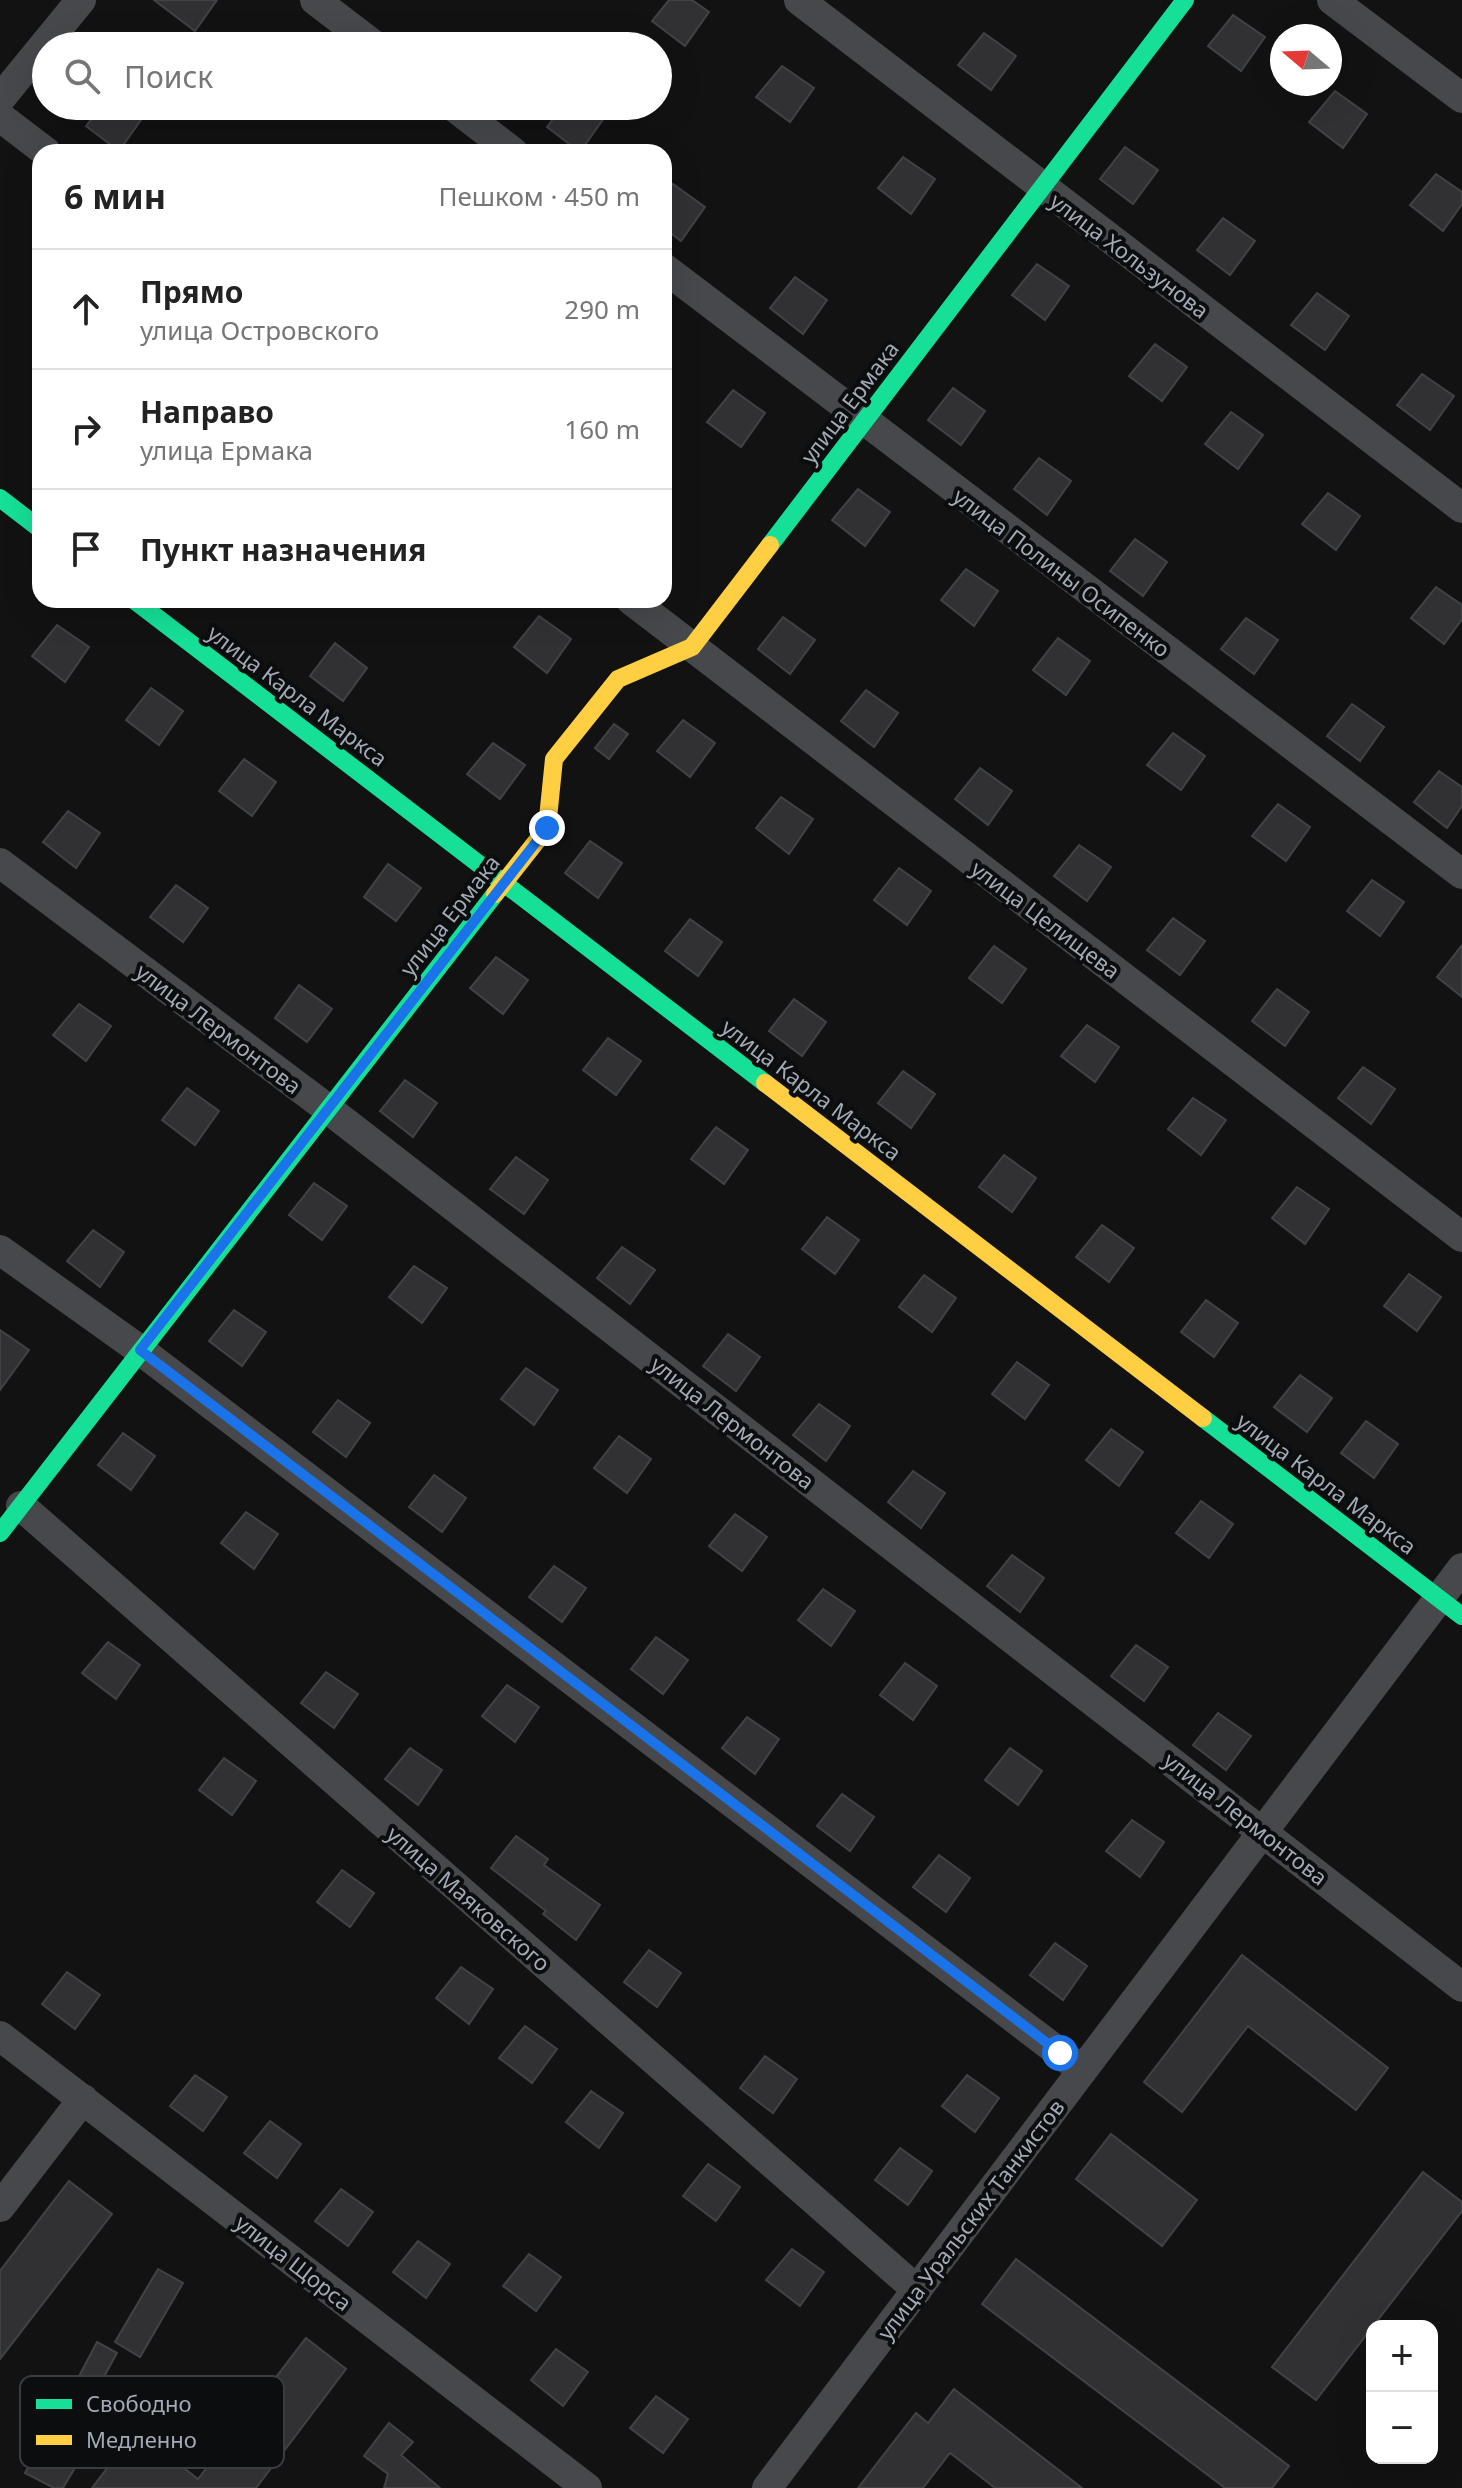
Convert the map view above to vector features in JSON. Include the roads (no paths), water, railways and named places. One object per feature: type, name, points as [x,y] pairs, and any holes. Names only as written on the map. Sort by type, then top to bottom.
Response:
[{"type":"street","points":[[55,32],[81,0]]},
{"type":"street","points":[[315,0],[357,32]]},
{"type":"street","name":"улица Хользунова","points":[[799,0],[1462,508]]},
{"type":"street","name":"улица Ермака","points":[[0,1533],[547,828],[554,759],[618,679],[692,647],[1185,0]]},
{"type":"street","points":[[1332,0],[1462,98]]},
{"type":"street","points":[[0,99],[32,60]]},
{"type":"street","points":[[0,117],[35,144]]},
{"type":"street","points":[[471,120],[503,144]]},
{"type":"street","name":"улица Полины Осипенко","points":[[672,274],[1462,874]]},
{"type":"street","points":[[0,498],[32,523]]},
{"type":"street","name":"улица Карла Маркса","points":[[144,608],[1450,1607]]},
{"type":"street","name":"улица Целищева","points":[[641,608],[1462,1237]]},
{"type":"street","name":"улица Лермонтова","points":[[0,863],[328,1109],[1462,1987]]},
{"type":"street","points":[[0,1250],[140,1350],[1082,2070]]},
{"type":"street","name":"улица Маяковского","points":[[21,1506],[917,2290]]},
{"type":"street","name":"улица Уральских Танкистов","points":[[767,2488],[1263,1831],[1450,1607],[1462,1568]]},
{"type":"street","name":"улица Щорса","points":[[0,2036],[587,2488]]},
{"type":"street","points":[[0,2207],[83,2099]]}]
